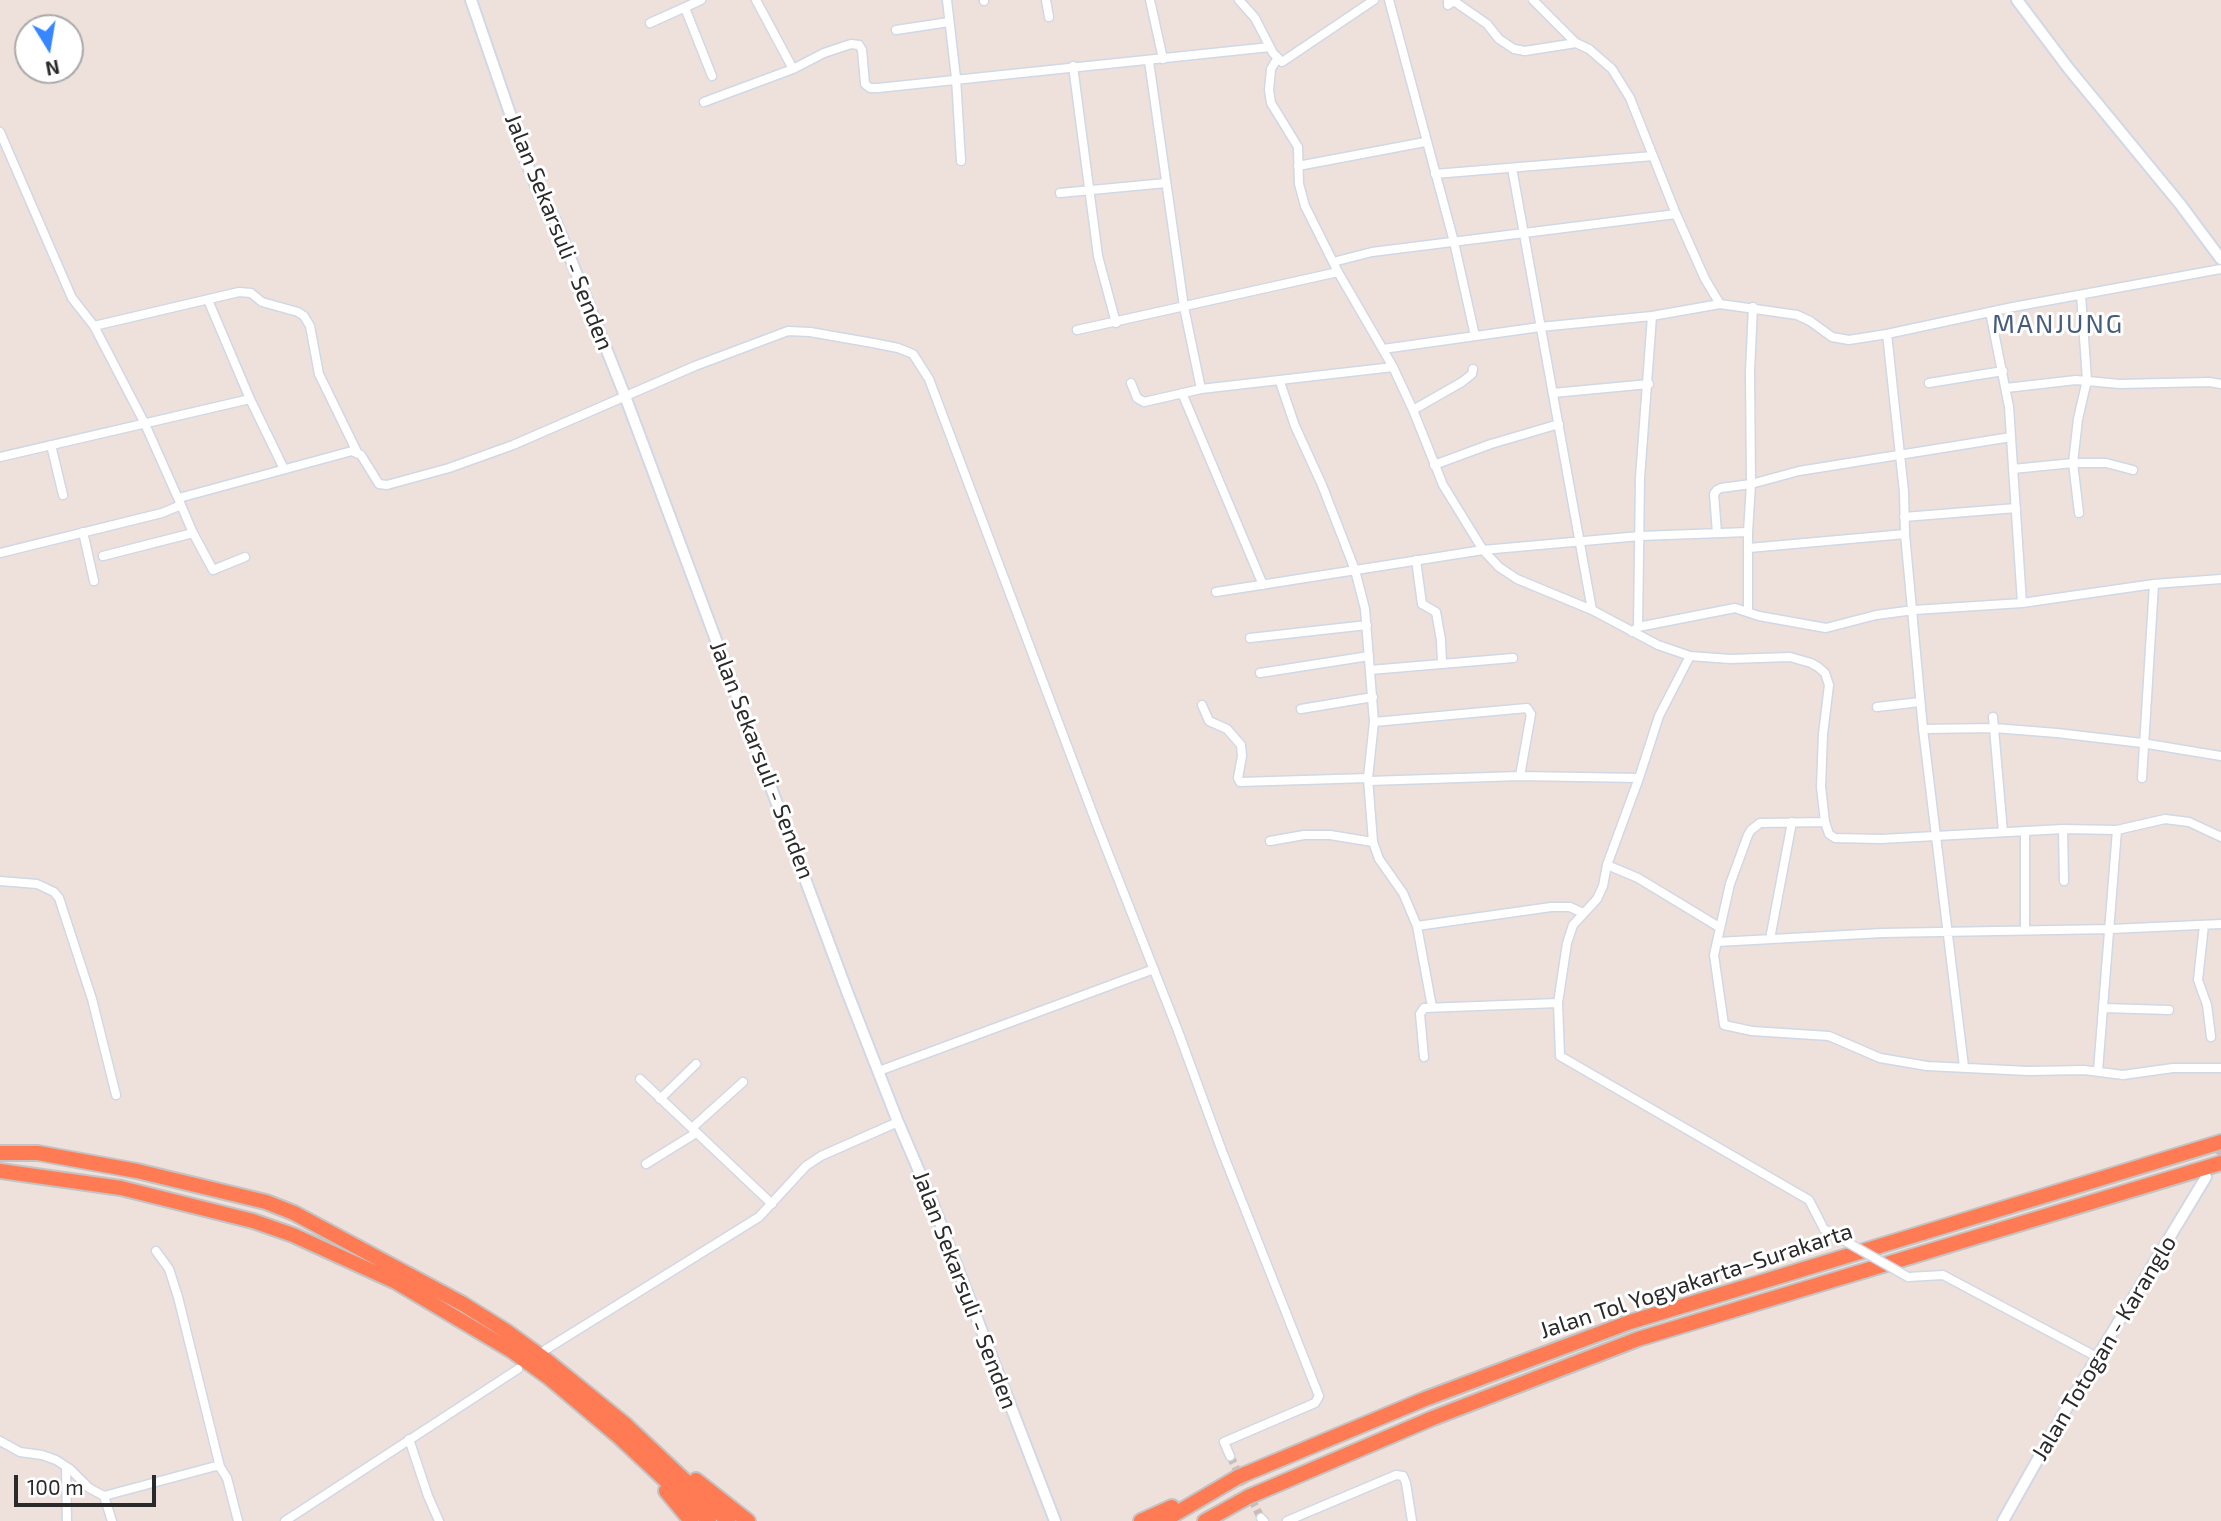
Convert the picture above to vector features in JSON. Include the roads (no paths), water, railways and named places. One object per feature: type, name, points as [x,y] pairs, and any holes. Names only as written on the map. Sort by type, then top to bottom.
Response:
[{"type":"highway","name":"Jalan Tol Yogyakarta–Surakarta","points":[[1163,1521],[1238,1477],[1425,1399],[1630,1322],[2221,1142]]},
{"type":"highway","points":[[0,1153],[38,1153],[137,1171],[267,1202],[294,1213],[463,1304],[506,1331],[546,1360],[623,1431],[728,1521]]},
{"type":"highway","name":"Jalan Tol Yogyakarta–Surakarta","points":[[1205,1521],[1248,1497],[1433,1418],[1638,1339],[2221,1163]]},
{"type":"highway","points":[[0,1171],[121,1188],[253,1222],[293,1235],[396,1282],[512,1351],[748,1521]]},
{"type":"highway","points":[[623,1431],[691,1521]]},
{"type":"highway","points":[[623,1431],[709,1521]]},
{"type":"highway","points":[[1141,1521],[1238,1477]]},
{"type":"street","name":"Jalan Sekarsuli - Senden","points":[[471,0],[535,185],[556,222],[625,396],[898,1122],[931,1199],[1055,1521]]},
{"type":"street","points":[[650,23],[701,0]]},
{"type":"street","points":[[756,0],[793,69]]},
{"type":"street","points":[[947,0],[956,78],[961,161]]},
{"type":"street","points":[[1046,0],[1049,17]]},
{"type":"street","points":[[1150,0],[1163,59]]},
{"type":"street","points":[[1239,0],[1255,18],[1277,59],[1284,61],[1374,0]]},
{"type":"street","points":[[1388,0],[1410,72],[1425,142],[1454,242],[1475,335]]},
{"type":"street","points":[[1448,0],[1448,5],[1454,1],[1487,24],[1499,39],[1514,50],[1525,51],[1576,43]]},
{"type":"street","points":[[1533,0],[1576,43],[1597,55],[1619,78],[1705,279],[1720,304]]},
{"type":"street","points":[[2017,0],[2221,259]]},
{"type":"street","points":[[685,8],[712,76]]},
{"type":"street","points":[[896,30],[949,23]]},
{"type":"street","points":[[704,103],[793,69],[824,53],[856,44],[861,47],[863,53],[865,84],[870,88],[1270,47]]},
{"type":"street","points":[[1277,59],[1271,69],[1271,103],[1296,141],[1299,184],[1305,205],[1338,272],[1393,367],[1443,485],[1483,550],[1499,567],[1509,574],[1635,630],[1658,645],[1690,656],[1730,659],[1790,657],[1811,663],[1825,673],[1829,692],[1820,771],[1825,822],[1829,834],[1840,838],[2063,829],[2117,830],[2174,819],[2189,822],[2221,836]]},
{"type":"street","points":[[1149,61],[1184,307],[1201,389]]},
{"type":"street","points":[[1073,66],[1098,256],[1116,323]]},
{"type":"street","points":[[0,132],[72,298],[94,326],[145,424],[193,533],[213,570],[245,557]]},
{"type":"street","points":[[1298,166],[1425,142]]},
{"type":"street","points":[[1435,174],[1653,156]]},
{"type":"street","points":[[1512,168],[1592,610]]},
{"type":"street","points":[[1060,193],[1166,183]]},
{"type":"street","points":[[1333,262],[1373,252],[1676,214]]},
{"type":"street","points":[[1383,349],[1540,327],[1652,316],[1720,304],[1804,317],[1837,339],[1887,334],[2221,269]]},
{"type":"street","points":[[1077,330],[1338,272]]},
{"type":"street","points":[[94,326],[246,292],[262,302],[288,308],[304,316],[310,326],[319,374],[358,452],[379,484],[387,485],[449,468],[513,445],[695,366],[788,331],[873,343],[913,354],[929,379],[1026,641],[1222,1152],[1319,1396],[1315,1403],[1224,1442],[1230,1456]]},
{"type":"street","points":[[2079,513],[2073,464],[2078,419],[2087,380],[2081,295]]},
{"type":"street","points":[[208,300],[250,399],[284,468]]},
{"type":"street","points":[[1748,612],[1751,484],[1749,371],[1753,307]]},
{"type":"street","points":[[1990,313],[2006,387],[2022,603]]},
{"type":"street","points":[[1635,630],[1640,478],[1652,316]]},
{"type":"street","points":[[1887,334],[1904,498],[1920,702],[1964,1067]]},
{"type":"street","points":[[1131,383],[1136,397],[1142,402],[1201,389],[1393,367]]},
{"type":"street","points":[[1413,410],[1462,383],[1472,374],[1473,369]]},
{"type":"street","points":[[1929,383],[2003,371]]},
{"type":"street","points":[[2006,387],[2087,380],[2120,384],[2221,384]]},
{"type":"street","points":[[1280,382],[1295,426],[1322,485],[1355,570],[1367,625],[1373,697],[1374,722],[1369,780],[1373,842],[1379,859],[1403,893],[1417,926],[1432,1007]]},
{"type":"street","points":[[1553,393],[1649,384]]},
{"type":"street","points":[[1182,393],[1263,585]]},
{"type":"street","points":[[0,457],[250,399]]},
{"type":"street","points":[[1434,465],[1491,444],[1559,424]]},
{"type":"street","points":[[1717,533],[1715,492],[1721,488],[1751,484],[1799,471],[2011,437]]},
{"type":"street","points":[[51,445],[64,495]]},
{"type":"street","points":[[0,553],[162,513],[180,501],[284,468],[346,452],[358,452]]},
{"type":"street","points":[[2013,469],[2106,463],[2133,470]]},
{"type":"street","points":[[1904,517],[2016,508]]},
{"type":"street","points":[[1216,593],[1483,550],[1640,536],[1748,532]]},
{"type":"street","points":[[83,533],[94,581]]},
{"type":"street","points":[[103,556],[193,533]]},
{"type":"street","points":[[1749,548],[1905,534]]},
{"type":"street","points":[[1416,560],[1422,604],[1436,612],[1442,663]]},
{"type":"street","points":[[1635,630],[1739,608],[1759,616],[1825,628],[1876,615],[1913,610],[2022,603],[2154,584],[2221,579]]},
{"type":"street","points":[[2142,778],[2142,743],[2154,584]]},
{"type":"street","points":[[1250,638],[1367,625]]},
{"type":"street","points":[[1260,673],[1369,656]]},
{"type":"street","points":[[1690,656],[1659,716],[1607,864],[1603,886],[1597,899],[1573,925],[1567,943],[1558,1003],[1560,1056],[1810,1200],[1824,1230],[1908,1277],[1943,1275],[2097,1357]]},
{"type":"street","points":[[1370,670],[1513,658]]},
{"type":"street","points":[[1301,709],[1373,697]]},
{"type":"street","points":[[1877,707],[1920,702]]},
{"type":"street","points":[[1202,705],[1209,721],[1227,729],[1241,745],[1238,778],[1240,782],[1520,776],[1639,778]]},
{"type":"street","points":[[1374,722],[1527,708],[1531,714],[1520,776]]},
{"type":"street","points":[[1993,717],[2003,832]]},
{"type":"street","points":[[1923,730],[1994,728],[2142,743],[2221,756]]},
{"type":"street","points":[[1770,939],[1792,822]]},
{"type":"street","points":[[1825,822],[1760,823],[1751,830],[1730,884],[1714,955],[1722,1021],[1727,1027],[1829,1036],[1880,1058],[1927,1066],[2098,1071],[2123,1075],[2173,1068],[2221,1068]]},
{"type":"street","points":[[2063,829],[2064,881]]},
{"type":"street","points":[[2098,1071],[2117,830]]},
{"type":"street","points":[[2025,831],[2025,930]]},
{"type":"street","points":[[1270,841],[1304,835],[1330,835],[1373,842]]},
{"type":"street","points":[[1607,864],[1638,878],[1719,927]]},
{"type":"street","points":[[0,881],[37,884],[54,892],[59,898],[92,999],[116,1095]]},
{"type":"street","points":[[1417,926],[1558,907],[1570,907],[1583,913]]},
{"type":"street","points":[[1717,942],[2221,924]]},
{"type":"street","points":[[2204,925],[2198,980],[2207,1005],[2211,1037]]},
{"type":"street","points":[[879,1071],[1154,969]]},
{"type":"street","points":[[1424,1057],[1420,1014],[1424,1008],[1558,1003]]},
{"type":"street","points":[[2104,1008],[2169,1010]]},
{"type":"street","points":[[660,1099],[696,1064]]},
{"type":"street","points":[[640,1079],[772,1204]]},
{"type":"street","points":[[646,1164],[694,1131],[743,1082]]},
{"type":"street","points":[[545,1350],[759,1217],[806,1166],[821,1156],[898,1122]]},
{"type":"street","name":"Jalan Totogan - Karanglo","points":[[2003,1521],[2097,1357],[2206,1177]]},
{"type":"street","points":[[156,1251],[169,1269],[178,1297],[220,1466],[227,1479],[238,1521]]},
{"type":"street","points":[[285,1521],[518,1369]]},
{"type":"street","points":[[409,1439],[439,1521]]},
{"type":"street","points":[[0,1441],[20,1452],[42,1455],[66,1467],[89,1488],[104,1496],[220,1466]]},
{"type":"street","points":[[66,1467],[67,1521]]},
{"type":"street","points":[[1287,1521],[1396,1475],[1403,1476],[1406,1483],[1412,1521]]},
{"type":"street","points":[[104,1496],[112,1521]]},
{"type":"tunnel","points":[[2211,1168],[2221,1150]]},
{"type":"tunnel","points":[[1230,1456],[1261,1518]]},
{"type":"district","name":"MANJUNG","points":[[2058,324]]}]
